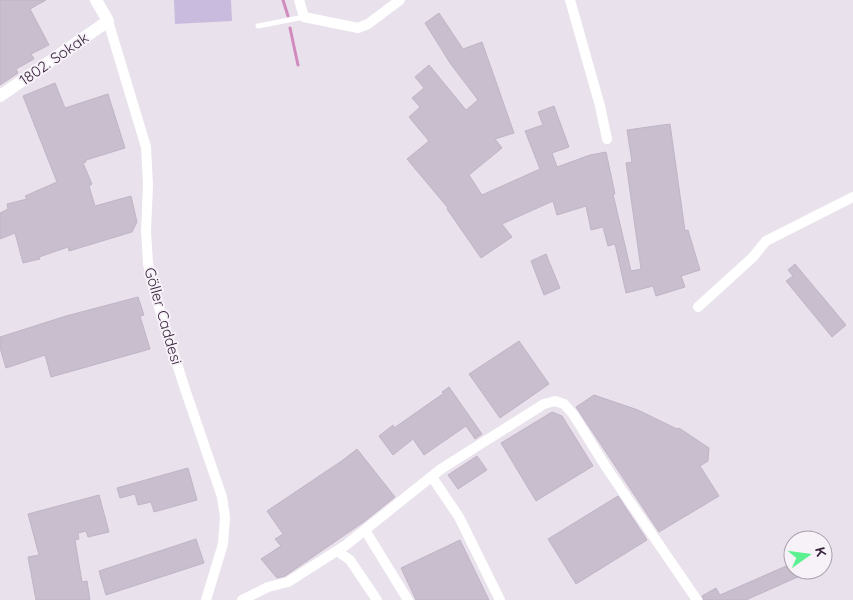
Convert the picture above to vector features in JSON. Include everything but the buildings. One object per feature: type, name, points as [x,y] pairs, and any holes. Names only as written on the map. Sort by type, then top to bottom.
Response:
[{"type":"street","name":"Göller Caddesi","points":[[96,0],[108,21],[146,147],[148,264],[156,298],[222,497],[225,516],[223,544],[206,600]]},
{"type":"street","points":[[300,0],[304,17],[358,28],[368,24],[400,0]]},
{"type":"street","points":[[570,0],[600,106],[607,139]]},
{"type":"street","name":"1802. Sokak","points":[[0,96],[108,21]]},
{"type":"street","points":[[698,307],[753,257],[766,241],[853,197]]},
{"type":"street","points":[[242,600],[268,587],[288,582],[337,551],[432,477],[482,442],[544,404],[555,401],[564,404],[573,414],[608,470],[696,600]]},
{"type":"street","points":[[432,477],[459,517],[500,600]]},
{"type":"street","points":[[365,530],[408,600]]},
{"type":"street","points":[[337,551],[350,560],[377,600]]},
{"type":"lane","points":[[258,26],[304,17]]},
{"type":"shaded area","points":[[174,0],[231,0],[232,21],[175,24]]},
{"type":"waterway","points":[[283,0],[288,16]]},
{"type":"waterway","points":[[290,28],[298,65]]}]
